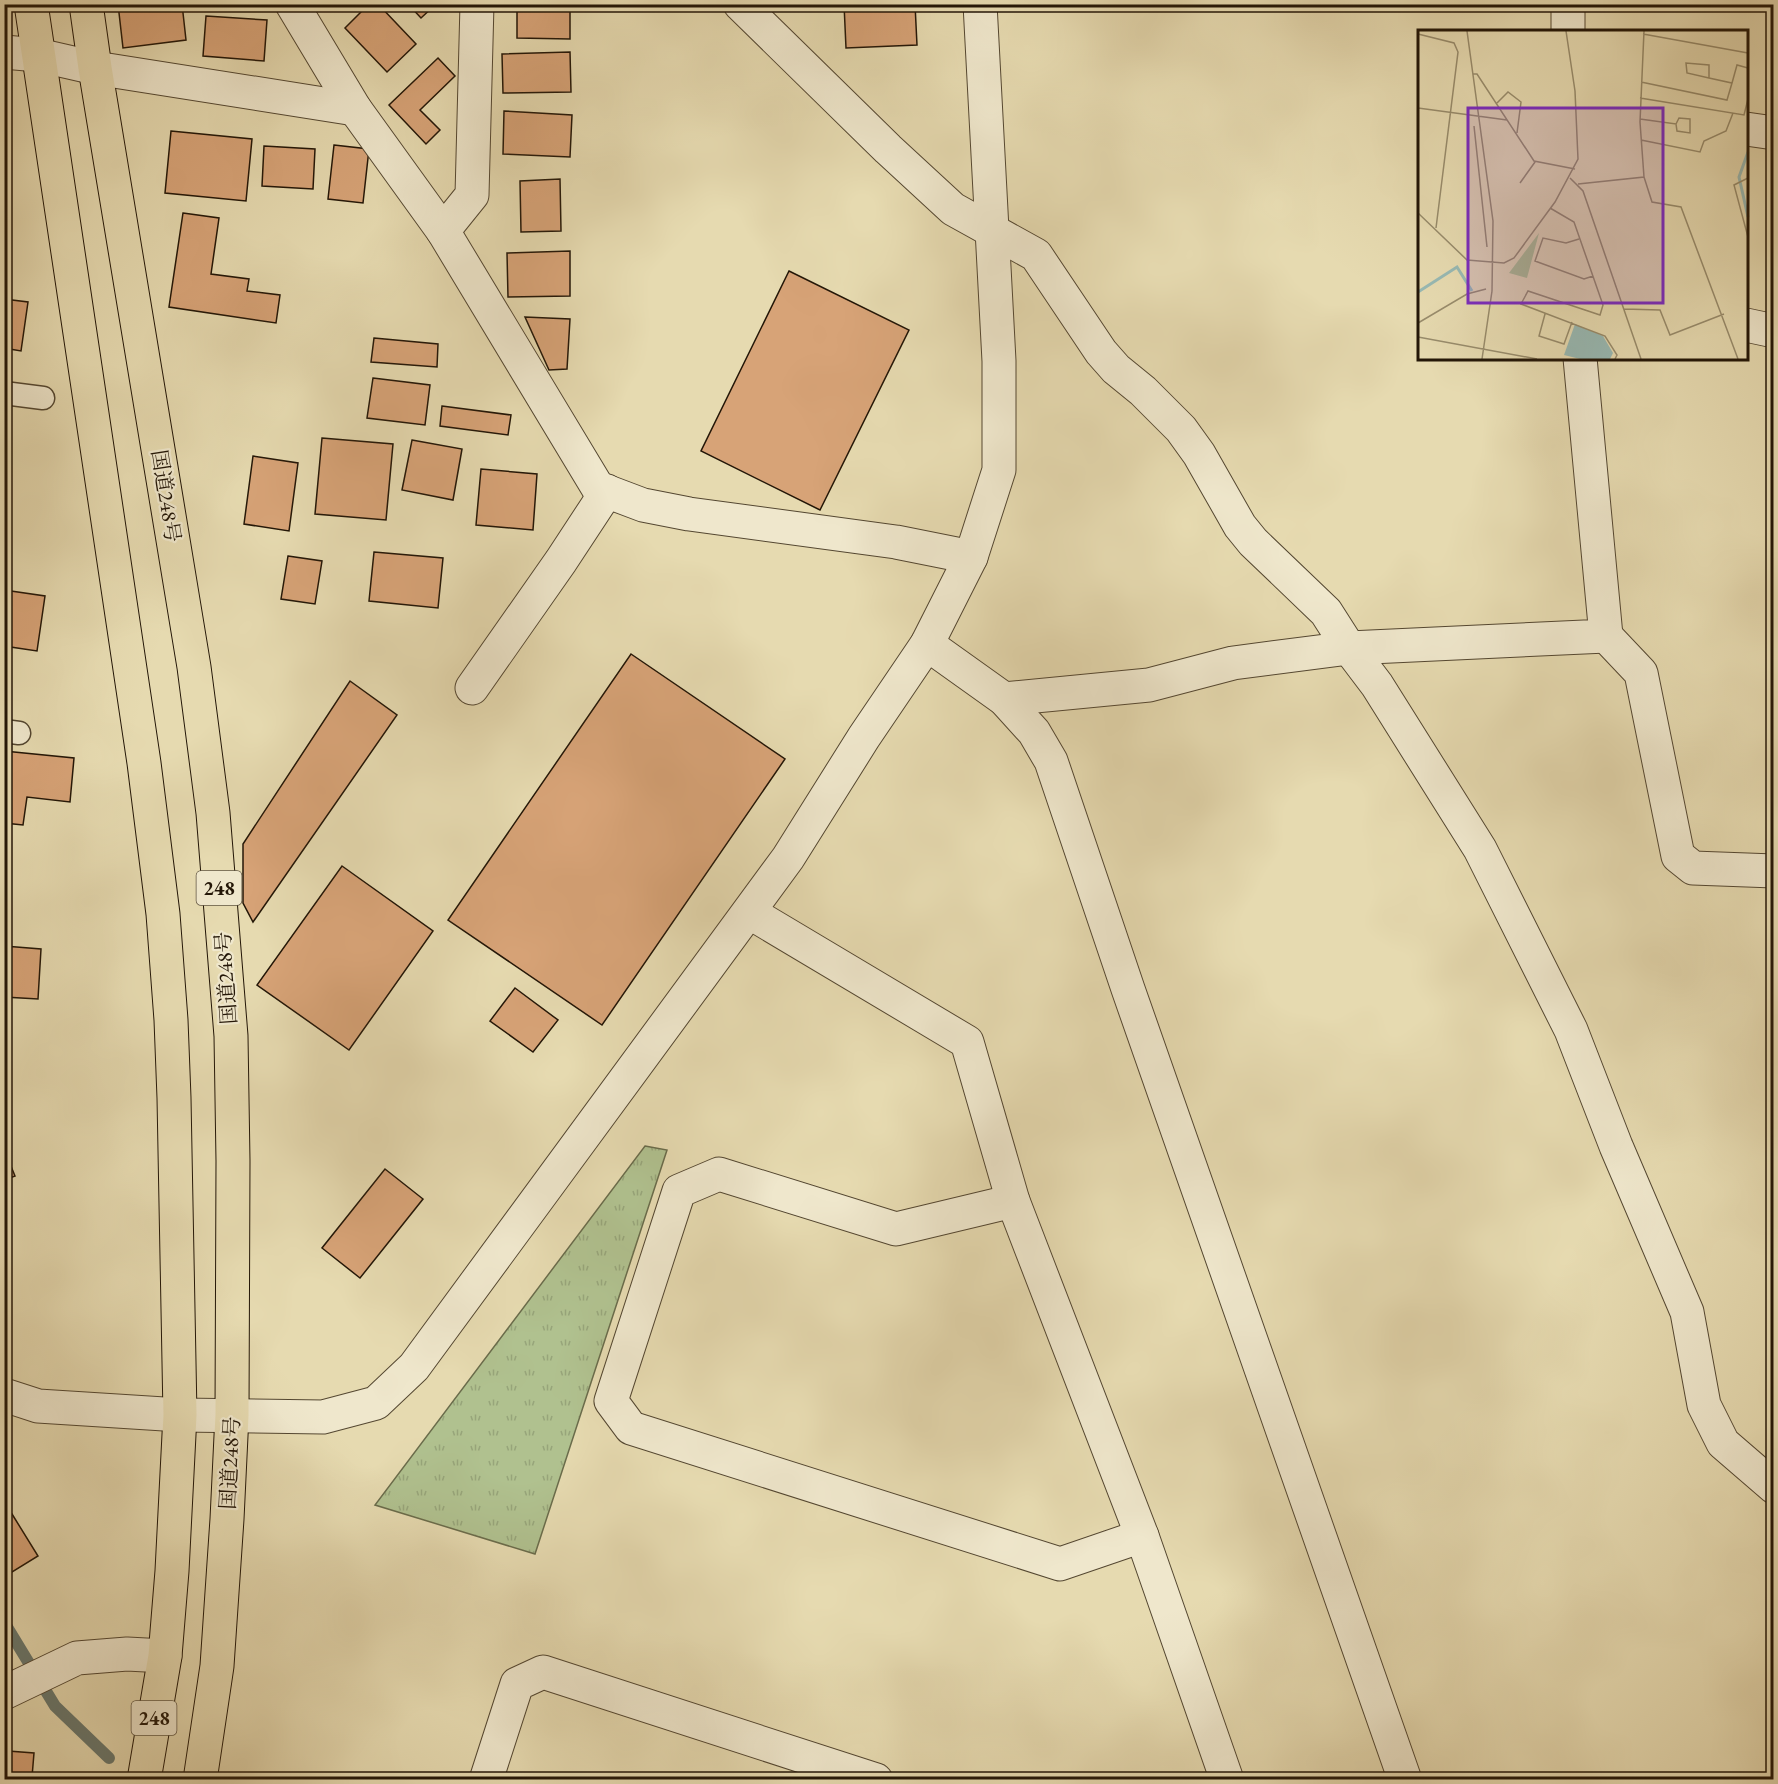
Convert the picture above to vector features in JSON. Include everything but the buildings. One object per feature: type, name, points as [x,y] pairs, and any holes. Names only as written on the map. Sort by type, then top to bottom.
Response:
[{"type":"highway","name":"248","points":[[31,4],[144,763],[163,914],[174,1098],[180,1415],[165,1656],[144,1779]]},
{"type":"highway","name":"国道248号","points":[[86,4],[194,667],[213,813],[231,1036],[232,1415],[217,1666],[200,1779]]},
{"type":"street","points":[[292,4],[355,109],[443,231],[602,489],[643,505],[689,514],[896,542],[971,557]]},
{"type":"street","points":[[443,231],[472,195],[477,4]]},
{"type":"street","points":[[740,4],[888,149],[953,209],[1036,255],[1101,352],[1116,369],[1143,391],[1181,429],[1199,454],[1240,526],[1253,542],[1326,612],[1377,685],[1480,849],[1571,1030],[1616,1146],[1687,1312],[1704,1405],[1723,1443],[1773,1487]]},
{"type":"street","points":[[4,1395],[38,1406],[180,1415],[323,1417],[376,1403],[414,1367],[788,858],[864,737],[927,644],[971,557],[999,470],[999,361],[980,4]]},
{"type":"street","points":[[1568,4],[1568,30]]},
{"type":"street","points":[[4,52],[38,55],[95,68],[355,109]]},
{"type":"street","points":[[1748,129],[1773,133]]},
{"type":"street","points":[[1748,326],[1773,331]]},
{"type":"street","points":[[1580,360],[1606,636],[1641,673],[1678,856],[1693,868],[1773,872]]},
{"type":"street","points":[[472,688],[561,561],[602,489]]},
{"type":"street","points":[[1004,699],[1149,685],[1233,663],[1349,648],[1606,636]]},
{"type":"street","points":[[927,644],[1004,699],[1034,732],[1051,761],[1132,1000],[1405,1779]]},
{"type":"street","points":[[749,912],[966,1042],[1013,1201],[1142,1536],[1227,1779]]},
{"type":"street","points":[[1013,1201],[896,1229],[719,1174],[679,1191],[611,1401],[631,1428],[1060,1564],[1142,1536]]},
{"type":"street","points":[[4,1693],[77,1658],[127,1654],[165,1656]]},
{"type":"street","points":[[486,1779],[518,1684],[543,1672],[876,1779]]},
{"type":"lane","points":[[4,393],[43,398]]},
{"type":"green space","points":[[645,1146],[667,1150],[535,1554],[375,1505]]},
{"type":"waterway","points":[[4,1622],[55,1706],[109,1758]]}]
